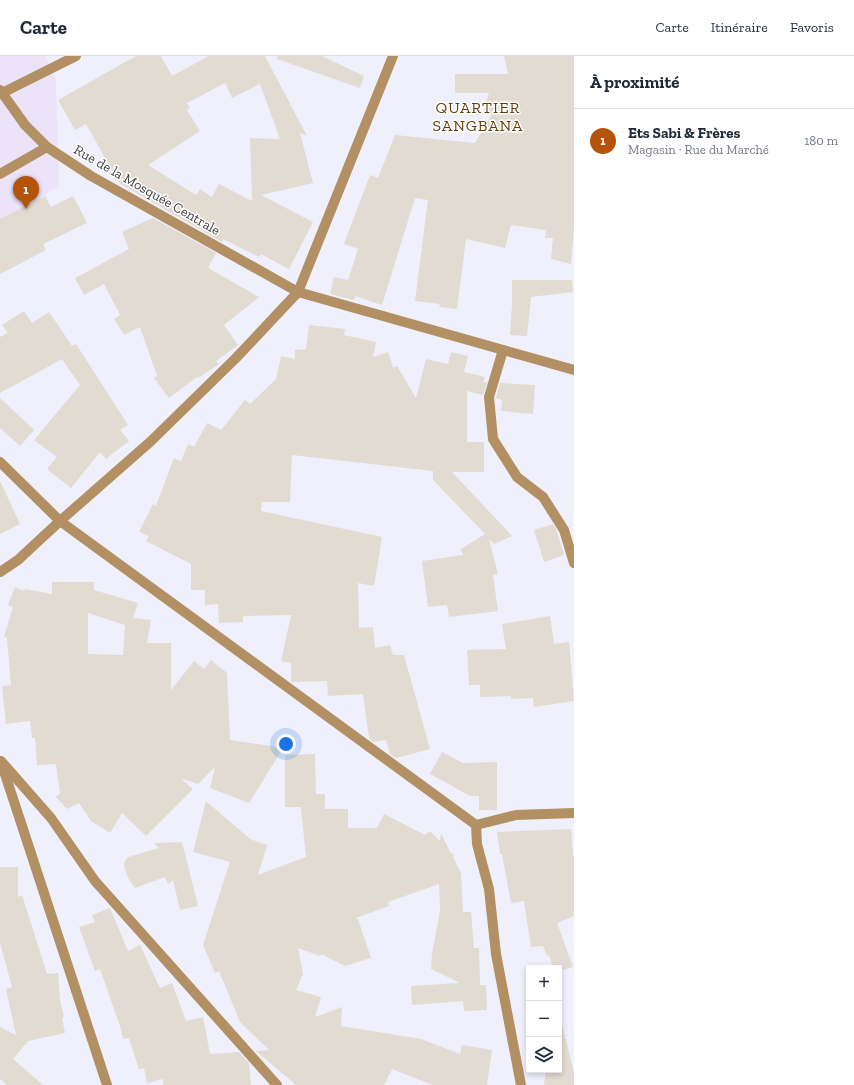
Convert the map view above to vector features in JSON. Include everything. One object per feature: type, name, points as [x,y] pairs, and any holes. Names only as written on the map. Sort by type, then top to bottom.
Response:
[{"type":"street","points":[[1,92],[76,56]]},
{"type":"street","points":[[0,572],[18,560],[150,442],[236,358],[298,292],[393,56]]},
{"type":"street","name":"Rue de la Mosquée Centrale","points":[[1,92],[25,125],[46,147],[91,176],[298,292],[574,370]]},
{"type":"street","points":[[0,174],[46,147]]},
{"type":"street","points":[[503,350],[489,397],[493,439],[517,477],[543,497],[564,530],[574,563]]},
{"type":"street","points":[[0,462],[60,521],[476,825]]},
{"type":"street","points":[[0,760],[106,1085]]},
{"type":"street","points":[[0,760],[51,818],[95,881],[277,1085]]},
{"type":"street","points":[[476,825],[516,815],[574,813]]},
{"type":"street","points":[[476,825],[477,844],[489,889],[496,954],[521,1085]]},
{"type":"shaded area","points":[[0,56],[45,56],[56,80],[59,186],[0,223]]},
{"type":"building","points":[[136,56],[161,56],[172,76],[209,56],[265,56],[307,136],[300,133],[313,183],[261,195],[313,222],[289,269],[261,254],[259,257],[223,239],[222,242],[119,183],[86,124],[75,130],[58,100]],"holes":[[[225,83],[232,98],[260,84],[280,139],[250,138],[252,201],[219,184],[212,197],[200,189],[196,195],[148,165],[200,131],[187,110],[190,108],[187,103]]]},
{"type":"building","points":[[278,56],[322,56],[364,76],[360,88],[277,59]]},
{"type":"building","points":[[504,56],[574,56],[574,228],[571,264],[551,259],[553,238],[545,238],[546,230],[511,225],[505,248],[466,239],[457,309],[439,307],[440,304],[415,301],[428,200],[415,198],[382,305],[355,296],[354,300],[330,294],[334,277],[348,280],[358,249],[344,244],[370,175],[378,178],[395,135],[475,143],[492,114],[483,112],[489,93],[455,93],[455,74],[508,74]]},
{"type":"building","points":[[45,196],[51,207],[73,196],[87,223],[43,244],[46,250],[0,274],[0,219]]},
{"type":"building","points":[[153,218],[216,253],[208,268],[259,297],[224,325],[238,345],[216,361],[219,364],[198,378],[197,377],[169,398],[154,378],[157,376],[140,327],[124,335],[114,319],[120,315],[104,284],[84,295],[75,278],[129,249],[122,232]]},
{"type":"building","points":[[512,280],[572,280],[573,292],[531,297],[527,336],[510,335]]},
{"type":"building","points":[[24,311],[32,323],[49,312],[72,346],[76,344],[128,425],[120,430],[129,441],[106,459],[100,452],[71,488],[47,469],[57,457],[34,440],[80,385],[62,359],[0,393],[0,337],[8,333],[2,325]]},
{"type":"building","points":[[309,325],[345,329],[344,335],[376,342],[373,357],[388,352],[393,368],[397,366],[416,398],[426,359],[448,364],[451,352],[468,356],[464,372],[485,377],[483,382],[487,382],[483,395],[467,391],[467,442],[484,442],[484,472],[452,472],[512,536],[494,544],[489,539],[498,574],[493,575],[498,611],[449,617],[447,605],[428,607],[422,561],[463,555],[461,549],[485,534],[433,480],[433,471],[292,455],[290,502],[262,502],[261,511],[382,537],[374,586],[358,583],[359,628],[373,627],[375,648],[390,645],[393,655],[404,655],[430,749],[396,758],[390,754],[386,740],[373,742],[369,738],[363,694],[328,696],[327,681],[291,682],[291,663],[281,661],[291,615],[243,616],[243,622],[219,623],[218,604],[205,605],[205,590],[191,590],[191,564],[146,541],[149,536],[139,532],[153,504],[156,506],[174,458],[181,461],[188,444],[194,447],[207,423],[221,430],[245,400],[250,404],[276,379],[281,356],[295,359],[295,350],[306,349]]},
{"type":"building","points":[[500,383],[535,385],[533,414],[501,411],[502,400],[496,398]]},
{"type":"building","points":[[0,398],[34,430],[20,446],[0,428]]},
{"type":"building","points":[[0,481],[20,524],[0,534]]},
{"type":"building","points":[[553,524],[564,555],[544,562],[534,530]]},
{"type":"building","points":[[52,582],[94,582],[94,590],[138,603],[133,618],[151,620],[147,643],[171,643],[171,690],[194,661],[204,669],[211,660],[227,673],[230,740],[283,748],[249,803],[210,788],[215,767],[198,784],[180,778],[193,789],[146,836],[122,813],[110,833],[91,821],[79,803],[67,809],[56,797],[60,793],[56,764],[37,765],[35,738],[32,738],[30,721],[6,724],[2,686],[11,685],[7,638],[4,637],[13,607],[8,605],[15,587],[24,591],[25,589],[52,594]],"holes":[[[88,613],[125,625],[123,655],[88,654]]]},
{"type":"building","points":[[550,616],[554,644],[569,642],[574,701],[534,707],[533,698],[511,699],[511,696],[480,697],[480,685],[469,685],[467,650],[506,649],[502,624]]},
{"type":"building","points":[[442,752],[463,763],[497,762],[497,810],[479,810],[479,796],[470,796],[430,774]]},
{"type":"building","points":[[315,754],[316,794],[325,794],[325,809],[348,809],[348,828],[377,828],[384,814],[425,835],[430,831],[440,841],[441,833],[450,852],[454,855],[453,857],[461,873],[463,912],[471,912],[474,948],[479,948],[480,985],[486,985],[487,1010],[464,1011],[463,1001],[412,1005],[411,986],[460,983],[431,969],[432,954],[440,911],[439,884],[388,902],[389,906],[356,918],[358,919],[371,958],[345,966],[321,954],[320,956],[298,948],[303,974],[296,990],[321,997],[315,1017],[342,1007],[341,1026],[421,1039],[460,1054],[462,1045],[492,1050],[487,1085],[433,1085],[392,1069],[384,1085],[296,1085],[256,1051],[269,1050],[240,1022],[219,971],[215,973],[203,945],[230,862],[193,852],[206,801],[250,839],[267,845],[258,875],[306,857],[301,807],[285,807],[285,755]]},
{"type":"building","points":[[571,829],[574,856],[574,916],[557,923],[573,967],[562,970],[562,965],[552,965],[549,955],[547,956],[543,946],[531,947],[524,901],[511,903],[502,854],[500,854],[497,832]]},
{"type":"building","points":[[182,842],[198,906],[180,910],[173,880],[168,884],[165,877],[135,888],[128,878],[124,866],[128,857],[159,848],[154,843]]},
{"type":"building","points":[[0,867],[18,867],[18,897],[22,895],[47,974],[58,973],[60,1000],[64,1017],[62,1018],[65,1033],[28,1041],[13,1059],[43,1085],[7,1085],[0,1079],[0,1027],[16,1035],[6,989],[12,987],[0,943]]},
{"type":"building","points":[[110,908],[128,951],[140,945],[160,988],[172,983],[186,1021],[203,1017],[210,1054],[239,1052],[249,1063],[251,1085],[163,1085],[163,1079],[147,1083],[144,1068],[139,1069],[129,1038],[123,1039],[121,1029],[100,969],[95,971],[79,927],[95,922],[92,915]]},
{"type":"building","points":[[562,1024],[574,1073],[574,1085],[544,1085],[546,1073],[562,1073]]},
{"type":"place","name":"Ets Sabi & Frères","points":[[26,209]]},
{"type":"district","name":"QUARTIER SANGBANA","points":[[478,116]]}]
